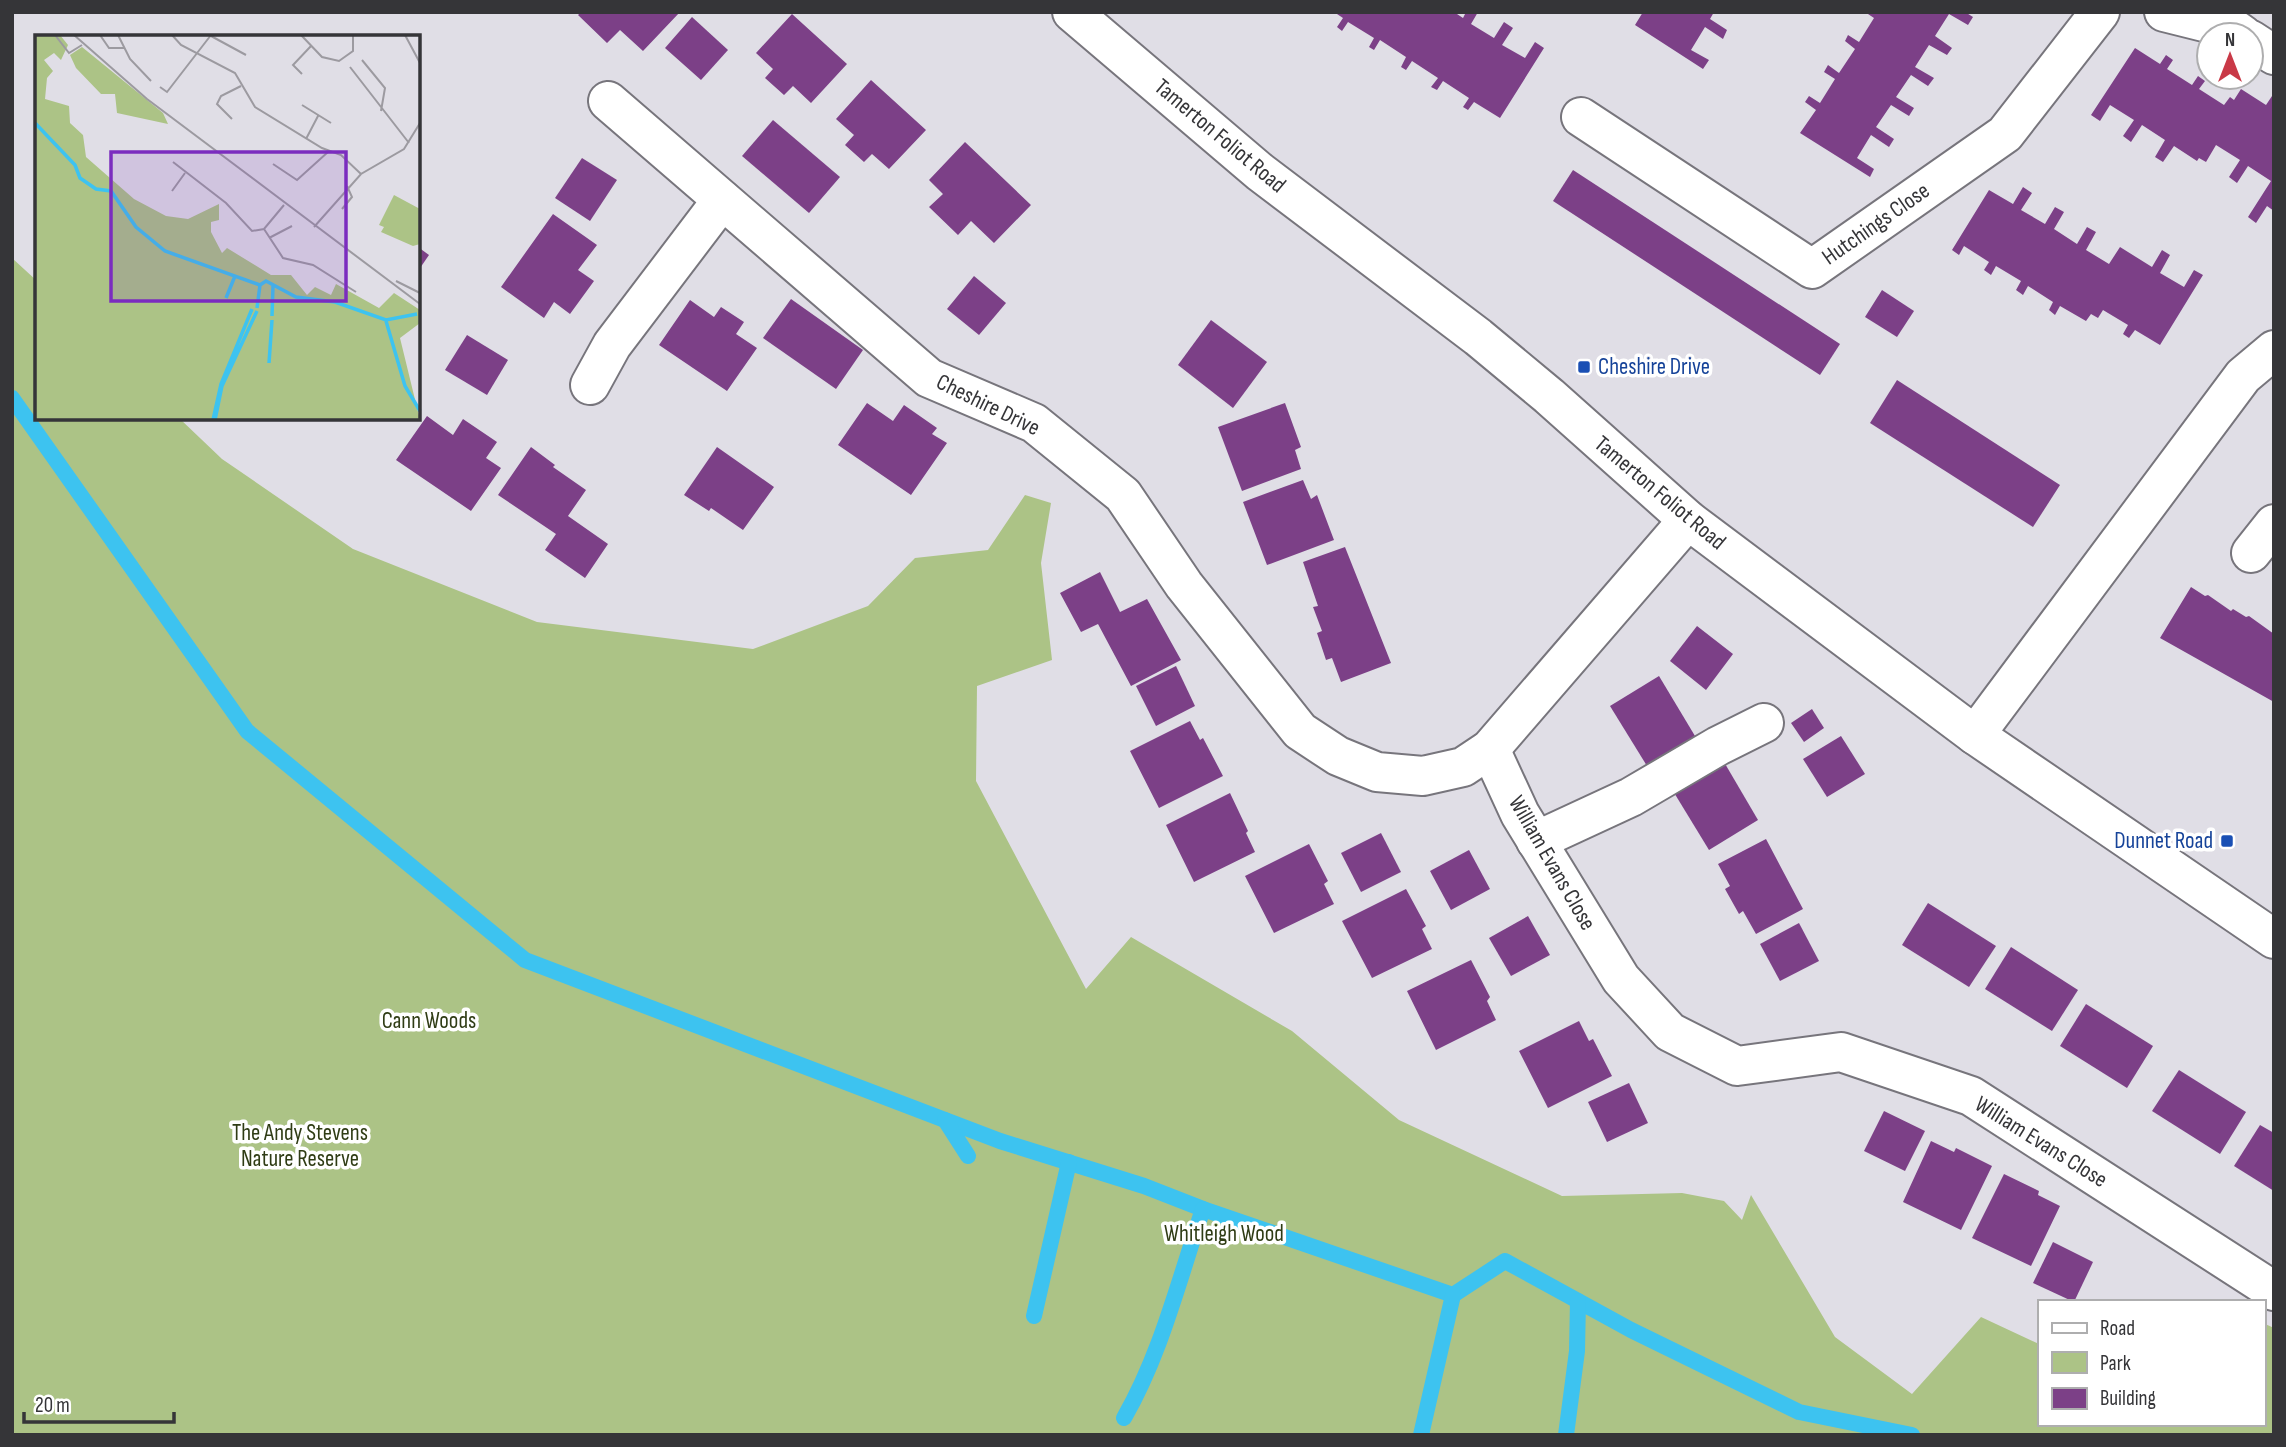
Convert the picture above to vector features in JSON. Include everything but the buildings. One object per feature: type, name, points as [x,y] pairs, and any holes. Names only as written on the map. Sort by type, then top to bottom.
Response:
[{"type":"street","name":"Tamerton Foliot Road","points":[[1072,12],[1261,172],[1478,337],[1688,520],[1975,735],[2274,939]]},
{"type":"street","name":"Hutchings Close","points":[[1581,117],[1812,269],[2005,134],[2100,12]]},
{"type":"street","points":[[2164,12],[2200,21]]},
{"type":"street","name":"Cheshire Drive","points":[[608,101],[929,378],[1034,423],[1123,495],[1184,585],[1300,731],[1338,755],[1377,772],[1423,776],[1463,767],[1490,749],[1688,520]]},
{"type":"street","points":[[590,385],[612,345],[722,200]]},
{"type":"street","points":[[1975,735],[2243,376],[2274,350]]},
{"type":"street","points":[[1536,841],[1630,797],[1718,746],[1764,723]]},
{"type":"street","name":"William Evans Close","points":[[1490,749],[1520,814],[1621,979],[1671,1032],[1737,1066],[1841,1052],[1971,1096],[2274,1291]]},
{"type":"green space","name":"Cann Woods","points":[[12,258],[35,279],[35,420],[181,420],[222,459],[353,549],[537,622],[753,649],[868,606],[915,558],[988,550],[1025,495],[1051,503],[1041,563],[1052,660],[977,686],[976,781],[1086,989],[1131,937],[1292,1031],[1399,1120],[1562,1196],[1682,1193],[1724,1201],[1742,1220],[1751,1195],[1835,1337],[1912,1394],[1981,1317],[2038,1344],[2038,1426],[2265,1426],[2265,1324],[2274,1328],[2274,1435],[12,1435]]},
{"type":"waterway","points":[[12,398],[247,731],[525,960],[1000,1141],[1144,1186],[1453,1295],[1505,1261],[1631,1330],[1799,1412],[1912,1435]]},
{"type":"waterway","points":[[945,1120],[968,1156]]},
{"type":"waterway","points":[[1034,1316],[1069,1162]]},
{"type":"waterway","points":[[1124,1418],[1159,1342],[1203,1209]]},
{"type":"waterway","points":[[1421,1435],[1453,1295]]},
{"type":"waterway","points":[[1566,1435],[1577,1351],[1578,1301]]},
{"type":"place","name":"Cheshire Drive","points":[[1584,367]]},
{"type":"place","name":"Dunnet Road","points":[[2227,841]]},
{"type":"park label","name":"The Andy Stevens Nature Reserve","points":[[300,1146]]},
{"type":"park label","name":"Whitleigh Wood","points":[[1224,1234]]}]
